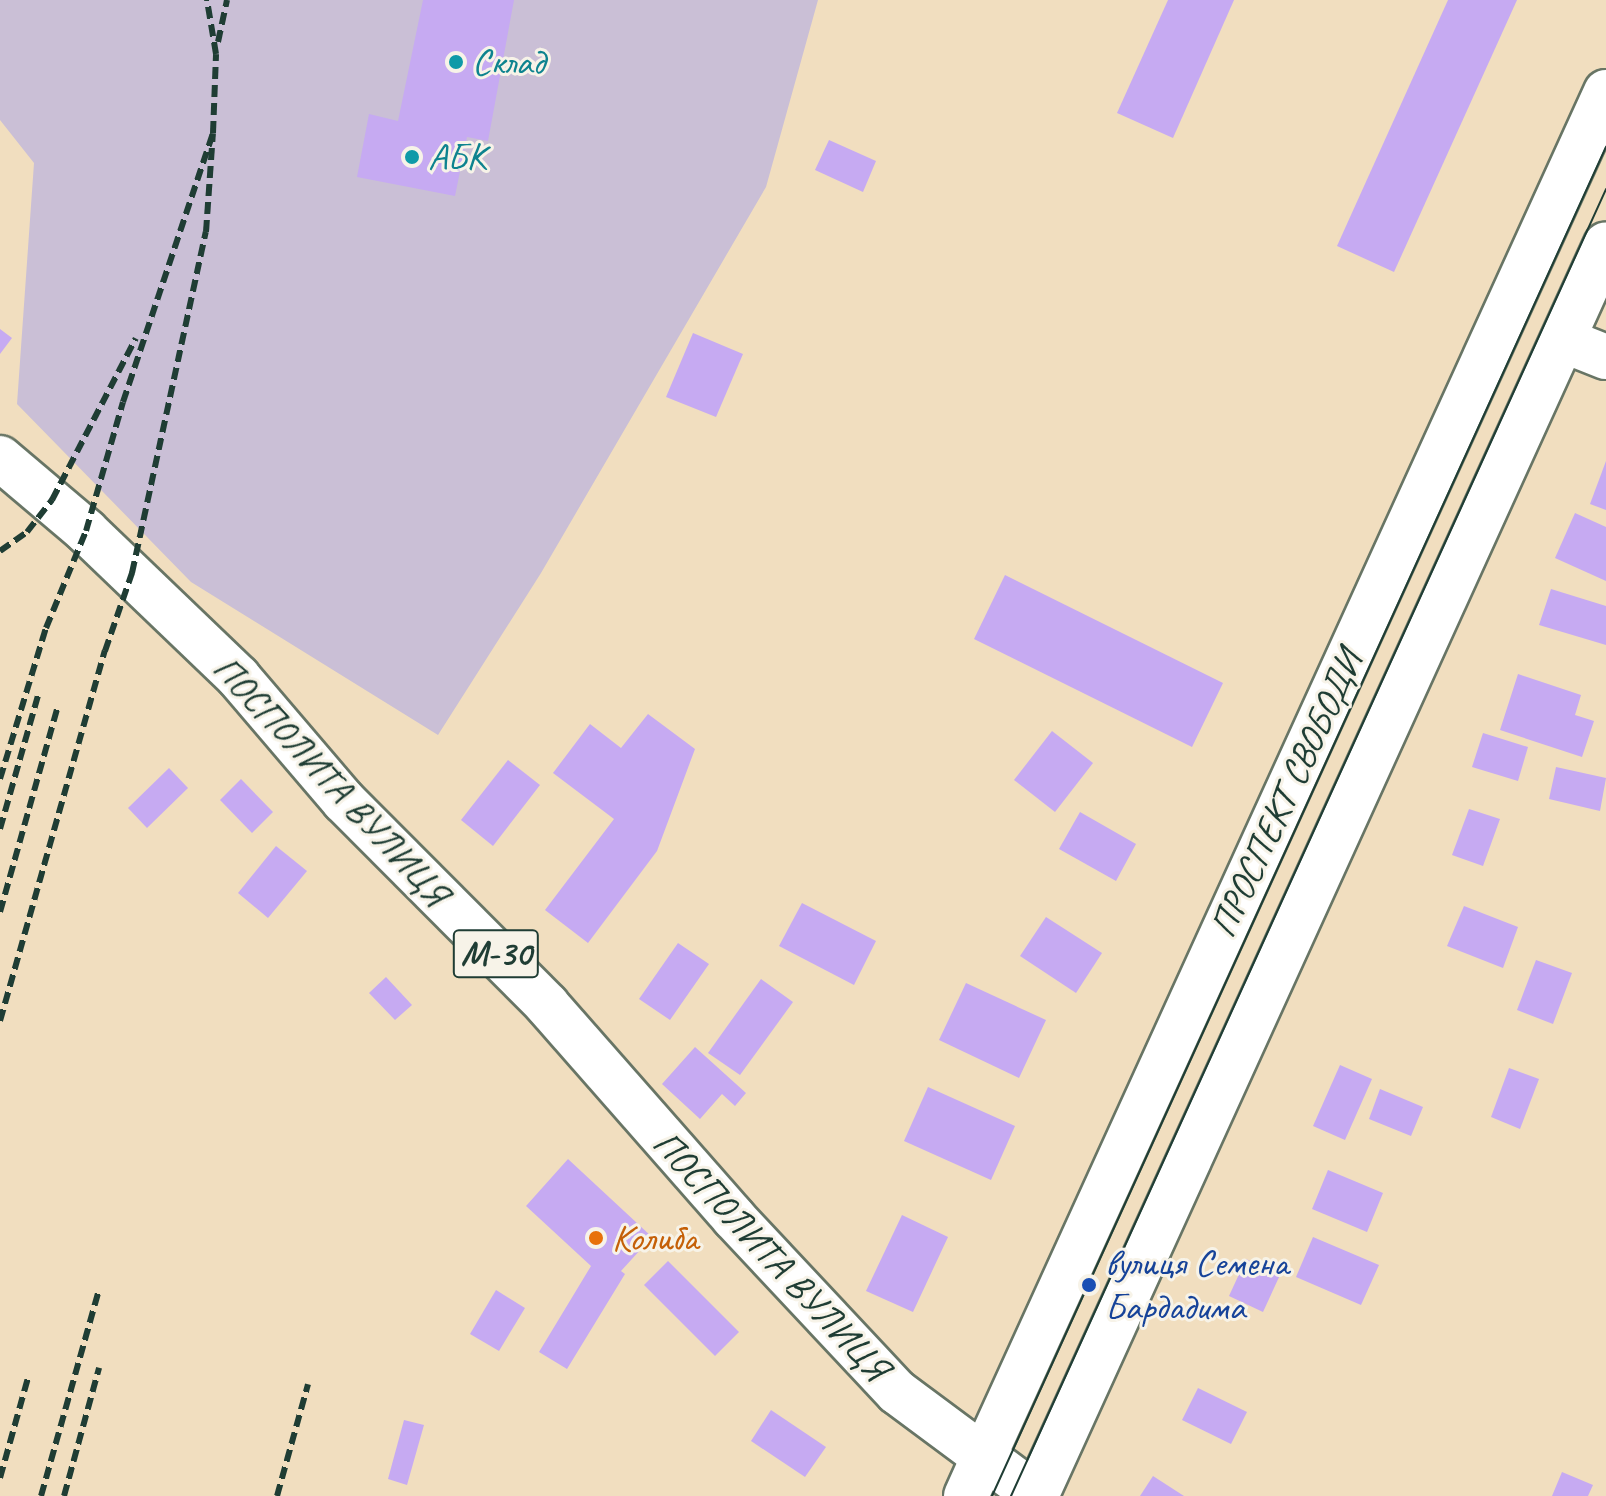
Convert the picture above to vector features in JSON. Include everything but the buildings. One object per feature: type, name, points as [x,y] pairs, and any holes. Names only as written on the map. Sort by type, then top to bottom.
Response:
[{"type":"main road","name":"ПРОСПЕКТ СВОБОДИ","points":[[966,1496],[1606,92]]},
{"type":"main road","name":"ПРОСПЕКТ СВОБОДИ","points":[[1037,1495],[1606,244]]},
{"type":"main road","points":[[1563,340],[1606,357]]},
{"type":"main road","name":"ПОСПОЛИТА ВУЛИЦЯ","points":[[0,458],[86,531],[238,677],[344,801],[547,1005],[734,1218],[897,1392],[985,1454]]},
{"type":"main road","name":"М-30","points":[[985,1454],[1037,1495]]},
{"type":"shaded area","points":[[0,0],[818,0],[766,187],[541,573],[438,735],[191,582],[17,404],[34,163],[0,120]]},
{"type":"tram line","points":[[992,1496],[1606,147]]},
{"type":"tram line","points":[[1011,1496],[1606,189]]},
{"type":"railway","points":[[0,779],[46,628],[86,531],[123,402],[213,133],[216,54],[207,0]]},
{"type":"railway","points":[[218,42],[227,0]]},
{"type":"railway","points":[[0,1021],[105,651],[132,573],[206,232],[213,133]]},
{"type":"railway","points":[[0,551],[27,532],[52,500],[136,338]]},
{"type":"railway","points":[[0,829],[39,692]]},
{"type":"railway","points":[[0,912],[58,706]]},
{"type":"railway","points":[[41,1496],[98,1293]]},
{"type":"railway","points":[[64,1496],[99,1368]]},
{"type":"railway","points":[[0,1478],[28,1378]]},
{"type":"railway","points":[[277,1496],[308,1384]]},
{"type":"place","name":"Склад","points":[[456,62]]},
{"type":"place","name":"АБК","points":[[412,157]]},
{"type":"place","name":"Колиба","points":[[596,1238]]},
{"type":"place","name":"вулиця Семена Бардадима","points":[[1089,1285]]}]
